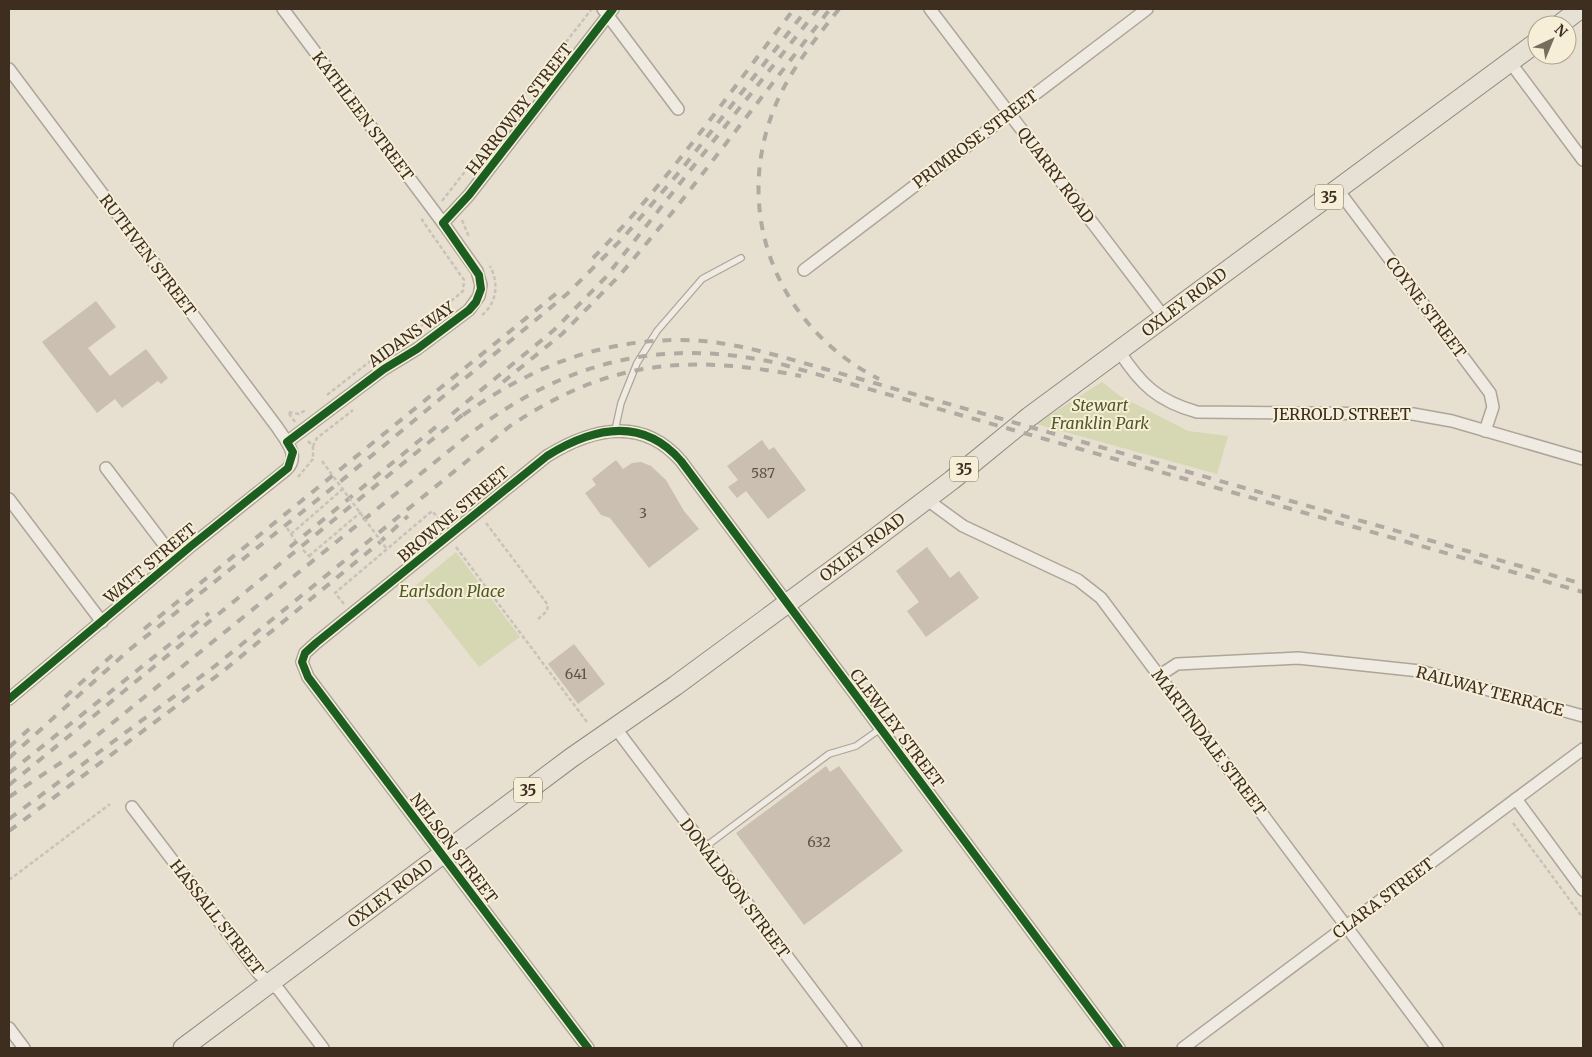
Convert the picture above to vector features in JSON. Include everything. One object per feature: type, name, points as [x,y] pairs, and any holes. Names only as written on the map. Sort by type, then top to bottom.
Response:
[{"type":"main road","name":"OXLEY ROAD","points":[[183,1048],[614,726],[675,686],[787,603],[926,499],[1029,417],[1527,49]]},
{"type":"street","name":"KATHLEEN STREET","points":[[283,9],[443,223]]},
{"type":"street","name":"QUARRY ROAD","points":[[930,9],[1164,318]]},
{"type":"street","name":"PRIMROSE STREET","points":[[804,270],[1147,9]]},
{"type":"street","points":[[608,11],[678,108]]},
{"type":"street","name":"HARROWBY STREET","points":[[443,223],[455,211],[608,11]]},
{"type":"street","points":[[1510,62],[1583,160]]},
{"type":"street","name":"RUTHVEN STREET","points":[[9,69],[287,442]]},
{"type":"street","name":"COYNE STREET","points":[[1338,190],[1490,394],[1492,407],[1485,431]]},
{"type":"street","name":"AIDANS WAY","points":[[287,442],[384,369],[469,310],[476,302],[481,289],[479,275],[443,223]]},
{"type":"street","name":"JERROLD STREET","points":[[1119,351],[1146,388],[1171,402],[1197,412],[1413,414],[1446,419],[1583,459]]},
{"type":"street","name":"BROWNE STREET","points":[[302,662],[305,653],[316,643],[529,470],[558,449],[581,438],[615,430],[644,435]]},
{"type":"street","name":"CLEWLEY STREET","points":[[644,435],[668,447],[681,460],[1119,1048]]},
{"type":"street","name":"WATT STREET","points":[[9,699],[175,559],[288,468],[293,452],[287,442]]},
{"type":"street","points":[[106,468],[175,559]]},
{"type":"street","points":[[9,499],[102,622]]},
{"type":"street","name":"MARTINDALE STREET","points":[[926,499],[963,526],[1078,580],[1095,592],[1160,675],[1437,1048]]},
{"type":"street","name":"RAILWAY TERRACE","points":[[1160,675],[1177,664],[1315,658],[1441,675],[1583,716]]},
{"type":"street","name":"NELSON STREET","points":[[302,662],[308,678],[588,1048]]},
{"type":"street","name":"DONALDSON STREET","points":[[614,726],[856,1048]]},
{"type":"street","name":"CLARA STREET","points":[[1183,1048],[1583,749]]},
{"type":"street","points":[[1516,799],[1583,890]]},
{"type":"street","name":"HASSALL STREET","points":[[132,806],[259,974],[279,990],[323,1048]]},
{"type":"street","points":[[9,1028],[24,1048]]},
{"type":"lane","points":[[615,430],[620,408],[637,363],[657,331],[702,279],[741,258]]},
{"type":"lane","points":[[704,848],[828,754],[856,746],[880,728]]},
{"type":"path","points":[[320,400],[382,352],[403,341],[463,291],[464,280],[422,220],[445,197],[592,9]]},
{"type":"path","points":[[445,197],[466,226],[470,239]]},
{"type":"path","points":[[478,318],[492,304],[496,289],[495,277],[487,262]]},
{"type":"path","points":[[313,405],[299,414],[288,412],[313,446],[317,438],[355,408]]},
{"type":"path","points":[[322,461],[362,512],[386,548]]},
{"type":"path","points":[[291,534],[344,488]]},
{"type":"path","points":[[346,606],[335,593],[386,548],[432,511],[444,524]]},
{"type":"path","points":[[309,556],[362,512]]},
{"type":"path","points":[[486,523],[548,605],[547,612],[536,621]]},
{"type":"path","points":[[287,528],[295,540]]},
{"type":"path","points":[[456,547],[587,722]]},
{"type":"path","points":[[304,550],[313,560]]},
{"type":"path","points":[[9,880],[110,804]]},
{"type":"path","points":[[1514,823],[1583,918]]},
{"type":"green space","name":"Stewart Franklin Park","points":[[1102,382],[1120,396],[1188,431],[1228,436],[1217,474],[1036,424]]},
{"type":"green space","name":"Earlsdon Place","points":[[456,552],[520,637],[479,667],[415,586]]},
{"type":"building","points":[[96,301],[116,327],[88,348],[110,376],[146,349],[168,378],[161,384],[158,381],[122,408],[115,399],[97,413],[42,342]]},
{"type":"building","points":[[762,440],[769,450],[774,447],[806,490],[768,519],[746,491],[737,498],[728,487],[738,480],[727,466]]},
{"type":"building","points":[[616,460],[623,469],[632,463],[641,462],[651,466],[666,480],[684,511],[699,529],[649,568],[610,518],[601,515],[585,493],[596,485],[592,479]]},
{"type":"building","points":[[927,547],[950,578],[959,571],[979,598],[926,637],[907,611],[919,602],[896,571]]},
{"type":"building","points":[[574,644],[605,684],[578,704],[548,664]]},
{"type":"building","points":[[826,766],[830,772],[839,766],[903,851],[804,925],[736,833]]},
{"type":"railway","points":[[593,258],[647,199],[722,105],[794,9]]},
{"type":"railway","points":[[9,758],[129,650],[341,481],[567,294],[623,238],[681,170],[807,9]]},
{"type":"railway","points":[[452,414],[554,330],[605,278],[818,9]]},
{"type":"railway","points":[[503,382],[562,334],[620,275],[676,208],[830,9]]},
{"type":"railway","points":[[839,9],[800,60],[784,87],[771,117],[761,156],[759,195],[763,233],[775,269],[792,302],[816,332],[845,358],[879,379]]},
{"type":"railway","points":[[144,629],[557,293]]},
{"type":"railway","points":[[463,415],[514,383],[566,360],[593,351],[650,341],[681,340],[718,343],[790,359],[1583,584]]},
{"type":"railway","points":[[9,797],[74,754],[466,437],[502,411],[539,390],[576,374],[614,362],[654,355],[695,353],[737,356],[781,364],[1583,592]]},
{"type":"railway","points":[[9,819],[215,666],[510,426],[546,404],[581,387],[616,375],[650,368],[685,365],[721,365],[801,376]]},
{"type":"railway","points":[[9,785],[466,412]]},
{"type":"railway","points":[[290,547],[437,426]]},
{"type":"railway","points":[[9,831],[222,672],[379,543],[408,516]]},
{"type":"railway","points":[[9,773],[209,613]]},
{"type":"railway","points":[[65,697],[117,651]]},
{"type":"railway","points":[[9,747],[35,724]]},
{"type":"cycle path","points":[[9,699],[191,546],[288,468],[293,452],[287,442],[384,369],[417,349],[469,310],[476,302],[481,289],[479,275],[443,223],[469,195],[613,9]]},
{"type":"cycle path","points":[[588,1048],[308,677],[302,662],[305,653],[316,643],[547,456],[581,439],[599,433],[616,431],[633,432],[650,437],[666,447],[681,461],[1119,1048]]}]
